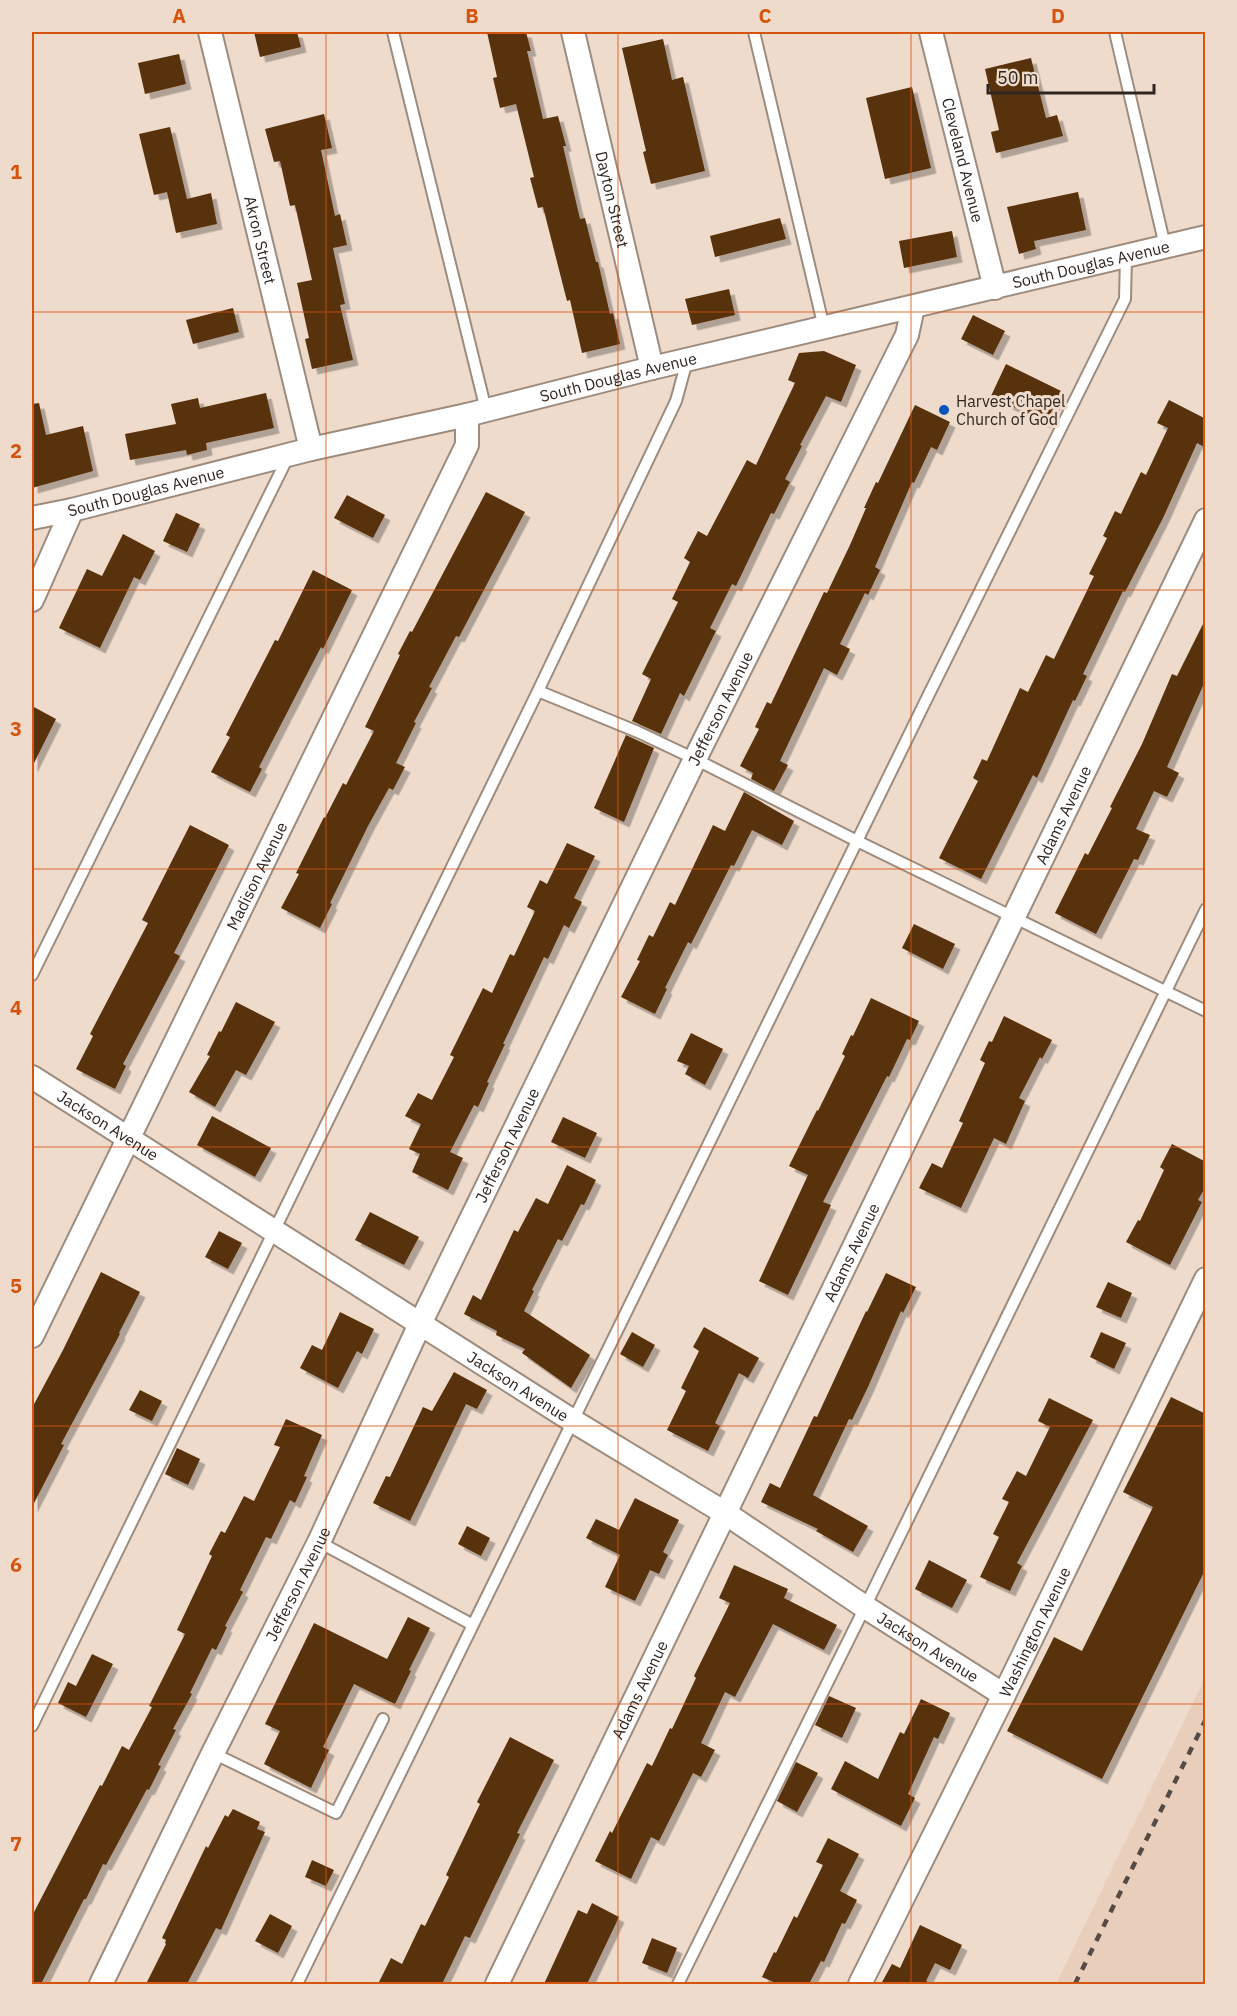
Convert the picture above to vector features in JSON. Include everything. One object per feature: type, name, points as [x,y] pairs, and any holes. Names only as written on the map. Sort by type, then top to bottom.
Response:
[{"type":"street","name":"Akron Street","points":[[210,32],[300,452]]},
{"type":"street","name":"Dayton Street","points":[[573,32],[652,368]]},
{"type":"street","name":"Cleveland Avenue","points":[[931,32],[995,288]]},
{"type":"street","name":"South Douglas Avenue","points":[[32,518],[300,452],[477,412],[652,368],[1206,237]]},
{"type":"street","name":"Jefferson Avenue","points":[[101,1984],[319,1542],[420,1324],[695,759],[907,335],[913,307]]},
{"type":"street","name":"Madison Avenue","points":[[32,1336],[467,445],[477,412]]},
{"type":"street","points":[[32,600],[72,510]]},
{"type":"street","name":"Adams Avenue","points":[[497,1984],[1206,520]]},
{"type":"street","name":"Jackson Avenue","points":[[32,1077],[573,1421],[725,1513],[865,1608],[1004,1695]]},
{"type":"street","name":"Washington Avenue","points":[[860,1984],[1004,1695],[1206,1279]]},
{"type":"lane","points":[[393,32],[477,412]]},
{"type":"lane","points":[[754,32],[824,328]]},
{"type":"lane","points":[[1115,32],[1165,246]]},
{"type":"lane","points":[[297,1984],[1125,299],[1126,256]]},
{"type":"lane","points":[[32,1726],[538,692],[676,401],[687,360]]},
{"type":"lane","points":[[32,975],[300,452]]},
{"type":"lane","points":[[538,692],[638,732],[695,759],[1164,993],[1206,1011]]},
{"type":"lane","points":[[678,1984],[865,1608],[1206,909]]},
{"type":"lane","points":[[319,1542],[473,1625]]},
{"type":"lane","points":[[213,1753],[336,1813],[383,1719]]},
{"type":"shaded area","points":[[1205,1678],[1205,1984],[1056,1984]]},
{"type":"building","points":[[254,32],[297,32],[301,47],[260,57]]},
{"type":"building","points":[[487,32],[526,32],[531,51],[527,51],[543,119],[558,116],[580,219],[585,218],[620,344],[582,353],[570,300],[567,301],[543,207],[538,208],[530,178],[534,177],[516,104],[500,108],[493,78],[497,77]]},
{"type":"building","points":[[663,39],[672,80],[683,77],[705,171],[651,184],[643,152],[646,151],[622,48]]},
{"type":"building","points":[[179,54],[186,84],[145,94],[138,63]]},
{"type":"building","points":[[1031,58],[1046,118],[1057,115],[1063,136],[996,153],[991,132],[999,130],[985,69]]},
{"type":"building","points":[[912,87],[931,168],[885,179],[866,98]]},
{"type":"building","points":[[324,114],[332,148],[321,150],[335,216],[340,214],[347,245],[333,248],[345,304],[340,305],[353,360],[312,369],[305,339],[309,338],[297,283],[312,280],[295,205],[290,206],[280,161],[274,162],[265,129]]},
{"type":"building","points":[[170,127],[187,199],[211,193],[217,224],[176,233],[167,192],[154,195],[139,134]]},
{"type":"building","points":[[1078,192],[1086,230],[1034,241],[1036,249],[1019,254],[1007,207]]},
{"type":"building","points":[[780,218],[786,239],[715,257],[710,236]]},
{"type":"building","points":[[952,231],[957,257],[904,268],[899,241]]},
{"type":"building","points":[[729,289],[735,315],[692,325],[685,299]]},
{"type":"building","points":[[233,308],[239,332],[193,344],[186,320]]},
{"type":"building","points":[[973,315],[1005,331],[993,355],[961,339]]},
{"type":"building","points":[[824,351],[856,365],[841,402],[826,396],[785,479],[790,482],[774,514],[771,513],[736,586],[732,584],[710,628],[716,631],[684,696],[680,693],[661,734],[632,721],[651,679],[642,674],[678,602],[672,599],[690,562],[684,558],[698,531],[707,536],[747,460],[756,465],[795,383],[788,380],[799,353]]},
{"type":"building","points":[[1006,364],[1061,391],[1046,423],[991,396]]},
{"type":"building","points":[[266,393],[274,428],[206,443],[207,450],[187,455],[186,450],[130,460],[125,434],[176,424],[171,404],[198,398],[200,408]]},
{"type":"building","points":[[1169,400],[1206,419],[1206,448],[1197,443],[1163,518],[1125,592],[1123,591],[1083,674],[1087,676],[1075,701],[1073,700],[1037,778],[1033,775],[981,879],[939,858],[978,781],[973,778],[982,759],[987,761],[1020,688],[1028,692],[1046,655],[1054,659],[1094,576],[1089,574],[1107,538],[1103,536],[1115,511],[1121,514],[1141,472],[1146,475],[1168,428],[1157,423]]},
{"type":"building","points":[[39,403],[46,435],[83,426],[93,471],[32,488],[32,404]]},
{"type":"building","points":[[915,405],[950,422],[937,450],[931,447],[914,483],[912,482],[875,567],[880,570],[868,595],[865,593],[840,644],[850,649],[837,675],[824,668],[780,761],[788,765],[774,791],[751,779],[753,773],[740,766],[759,729],[755,727],[767,702],[771,704],[824,592],[827,593],[876,482],[878,483]]},
{"type":"building","points":[[486,492],[525,512],[459,637],[456,636],[429,687],[432,688],[396,763],[405,767],[393,790],[389,788],[368,826],[320,928],[281,908],[324,817],[343,783],[346,785],[374,731],[365,727],[400,655],[398,654],[410,631],[412,632]]},
{"type":"building","points":[[347,495],[385,515],[373,538],[334,518]]},
{"type":"building","points":[[176,513],[200,524],[187,552],[163,541]]},
{"type":"building","points":[[123,534],[155,551],[140,580],[134,577],[100,648],[59,628],[87,569],[102,576]]},
{"type":"building","points":[[313,570],[352,590],[259,767],[262,769],[250,792],[211,772],[230,737],[226,735],[275,640],[278,641]]},
{"type":"building","points":[[1206,618],[1206,679],[1167,767],[1179,773],[1167,797],[1154,791],[1136,829],[1150,835],[1138,860],[1134,859],[1096,934],[1055,913],[1085,853],[1088,855],[1112,808],[1110,807],[1142,744],[1172,674],[1177,676]]},
{"type":"building","points":[[32,706],[56,719],[32,767]]},
{"type":"building","points":[[626,735],[654,748],[624,822],[594,808]]},
{"type":"building","points":[[744,792],[794,821],[782,845],[752,830],[734,866],[731,865],[691,944],[688,942],[655,1014],[621,997],[640,961],[637,960],[649,935],[653,937],[670,902],[675,905],[713,825],[725,831]]},
{"type":"building","points":[[190,825],[229,845],[174,953],[180,956],[123,1064],[126,1066],[115,1089],[76,1069],[93,1036],[90,1034],[148,923],[142,920]]},
{"type":"building","points":[[567,843],[595,856],[574,898],[582,902],[569,928],[564,925],[548,959],[544,957],[503,1044],[505,1044],[478,1107],[474,1105],[450,1152],[463,1158],[448,1190],[412,1172],[420,1154],[409,1149],[421,1124],[405,1116],[418,1093],[432,1100],[454,1057],[450,1055],[483,988],[492,993],[510,954],[514,956],[535,911],[527,907],[540,880],[547,884]]},
{"type":"building","points":[[914,924],[955,944],[943,969],[902,948]]},
{"type":"building","points":[[871,998],[919,1021],[910,1040],[907,1039],[889,1077],[887,1076],[823,1202],[831,1205],[788,1295],[759,1281],[808,1175],[789,1166],[845,1056],[842,1054]]},
{"type":"building","points":[[236,1002],[275,1022],[246,1075],[236,1070],[215,1107],[189,1092],[210,1056],[207,1055]]},
{"type":"building","points":[[1004,1016],[1052,1040],[1042,1059],[1040,1057],[1019,1098],[1025,1101],[1006,1144],[994,1138],[961,1208],[919,1188],[932,1163],[942,1168],[963,1123],[959,1121],[985,1063],[980,1060],[989,1041],[992,1042]]},
{"type":"building","points":[[691,1033],[723,1049],[705,1085],[685,1074],[689,1066],[677,1061]]},
{"type":"building","points":[[212,1116],[271,1148],[255,1177],[197,1145]]},
{"type":"building","points":[[563,1117],[597,1133],[585,1158],[551,1142]]},
{"type":"building","points":[[1172,1144],[1206,1162],[1206,1186],[1198,1200],[1202,1202],[1170,1265],[1126,1242],[1138,1220],[1140,1221],[1164,1170],[1160,1167]]},
{"type":"building","points":[[567,1165],[596,1180],[562,1241],[558,1239],[524,1311],[590,1355],[571,1388],[522,1353],[525,1349],[496,1335],[497,1331],[464,1314],[473,1295],[481,1300],[514,1230],[518,1232],[536,1198],[548,1204]]},
{"type":"building","points":[[370,1212],[419,1237],[404,1265],[355,1240]]},
{"type":"building","points":[[219,1231],[242,1243],[228,1269],[205,1257]]},
{"type":"building","points":[[101,1272],[140,1292],[61,1444],[64,1445],[32,1507],[32,1408]]},
{"type":"building","points":[[886,1273],[916,1287],[903,1313],[901,1311],[868,1387],[852,1420],[849,1419],[813,1495],[868,1526],[853,1552],[816,1531],[818,1529],[761,1502],[770,1483],[780,1488]]},
{"type":"building","points":[[1108,1282],[1132,1293],[1121,1318],[1096,1307]]},
{"type":"building","points":[[340,1312],[374,1329],[362,1354],[357,1351],[338,1388],[300,1368],[312,1345],[322,1350]]},
{"type":"building","points":[[704,1327],[759,1358],[748,1378],[739,1373],[715,1423],[720,1426],[708,1451],[667,1430],[686,1391],[681,1388],[699,1351],[693,1347]]},
{"type":"building","points":[[632,1332],[655,1345],[643,1367],[620,1354]]},
{"type":"building","points":[[1101,1332],[1126,1343],[1114,1369],[1090,1357]]},
{"type":"building","points":[[454,1372],[487,1390],[477,1409],[466,1404],[410,1521],[373,1503],[386,1476],[390,1477],[423,1407],[432,1411]]},
{"type":"building","points":[[140,1390],[162,1401],[152,1421],[129,1410]]},
{"type":"building","points":[[1171,1397],[1206,1414],[1206,1568],[1102,1779],[1007,1731],[1054,1637],[1082,1651],[1153,1507],[1123,1492]]},
{"type":"building","points":[[1049,1398],[1093,1420],[1017,1563],[1022,1566],[1010,1591],[980,1577],[999,1537],[993,1534],[1009,1502],[1002,1499],[1017,1471],[1026,1476],[1050,1427],[1038,1421]]},
{"type":"building","points":[[286,1419],[322,1435],[304,1476],[307,1477],[295,1503],[290,1500],[271,1539],[266,1537],[240,1590],[243,1592],[225,1626],[227,1627],[216,1650],[212,1648],[190,1693],[192,1694],[173,1729],[176,1730],[158,1765],[161,1766],[149,1790],[147,1789],[106,1865],[103,1864],[41,1984],[32,1984],[32,1916],[122,1746],[129,1750],[152,1707],[149,1706],[185,1634],[177,1630],[212,1556],[209,1554],[221,1531],[225,1533],[244,1496],[254,1501],[280,1447],[274,1445]]},
{"type":"building","points":[[177,1448],[200,1459],[188,1485],[165,1474]]},
{"type":"building","points":[[635,1498],[679,1520],[663,1552],[668,1555],[659,1574],[650,1570],[635,1601],[605,1587],[620,1555],[586,1538],[596,1519],[619,1530]]},
{"type":"building","points":[[467,1526],[490,1538],[481,1556],[458,1544]]},
{"type":"building","points":[[929,1560],[967,1580],[952,1608],[915,1589]]},
{"type":"building","points":[[734,1565],[788,1589],[784,1598],[837,1625],[824,1650],[773,1624],[735,1697],[725,1692],[701,1743],[715,1750],[701,1777],[693,1773],[659,1841],[651,1837],[631,1879],[595,1861],[610,1831],[612,1833],[647,1763],[652,1766],[696,1678],[694,1676],[730,1603],[719,1598]]},
{"type":"building","points":[[408,1617],[430,1628],[395,1704],[354,1684],[323,1747],[329,1750],[311,1788],[264,1764],[280,1731],[265,1724],[314,1623],[387,1659]]},
{"type":"building","points":[[92,1654],[113,1664],[86,1717],[58,1703],[68,1682],[76,1686]]},
{"type":"building","points":[[829,1696],[856,1708],[842,1738],[815,1725]]},
{"type":"building","points":[[921,1699],[950,1713],[938,1739],[934,1737],[908,1794],[915,1798],[901,1826],[831,1789],[845,1761],[878,1779],[900,1732],[904,1734]]},
{"type":"building","points":[[510,1737],[554,1760],[517,1833],[520,1834],[470,1938],[465,1936],[442,1984],[378,1984],[391,1958],[402,1964],[421,1924],[425,1926],[449,1877],[446,1875],[480,1804],[477,1802]]},
{"type":"building","points":[[796,1762],[818,1773],[797,1812],[777,1801]]},
{"type":"building","points":[[233,1809],[260,1822],[257,1829],[265,1832],[221,1930],[216,1928],[187,1984],[146,1984],[166,1944],[166,1940],[162,1938],[206,1846],[208,1848],[225,1815],[228,1817]]},
{"type":"building","points":[[828,1838],[859,1854],[840,1891],[857,1900],[845,1924],[842,1923],[824,1962],[821,1961],[809,1984],[778,1984],[762,1977],[794,1916],[797,1918],[823,1865],[816,1862]]},
{"type":"building","points":[[312,1860],[334,1870],[326,1886],[305,1877]]},
{"type":"building","points":[[592,1903],[619,1917],[587,1984],[544,1984],[578,1910],[587,1914]]},
{"type":"building","points":[[270,1914],[292,1926],[278,1953],[255,1941]]},
{"type":"building","points":[[920,1925],[962,1945],[950,1970],[935,1963],[926,1981],[932,1984],[881,1984],[892,1964],[900,1968]]},
{"type":"building","points":[[652,1938],[677,1948],[667,1973],[642,1963]]},
{"type":"railway","points":[[1075,1984],[1206,1719]]},
{"type":"place","name":"Harvest Chapel Church of God","points":[[944,410]]}]
